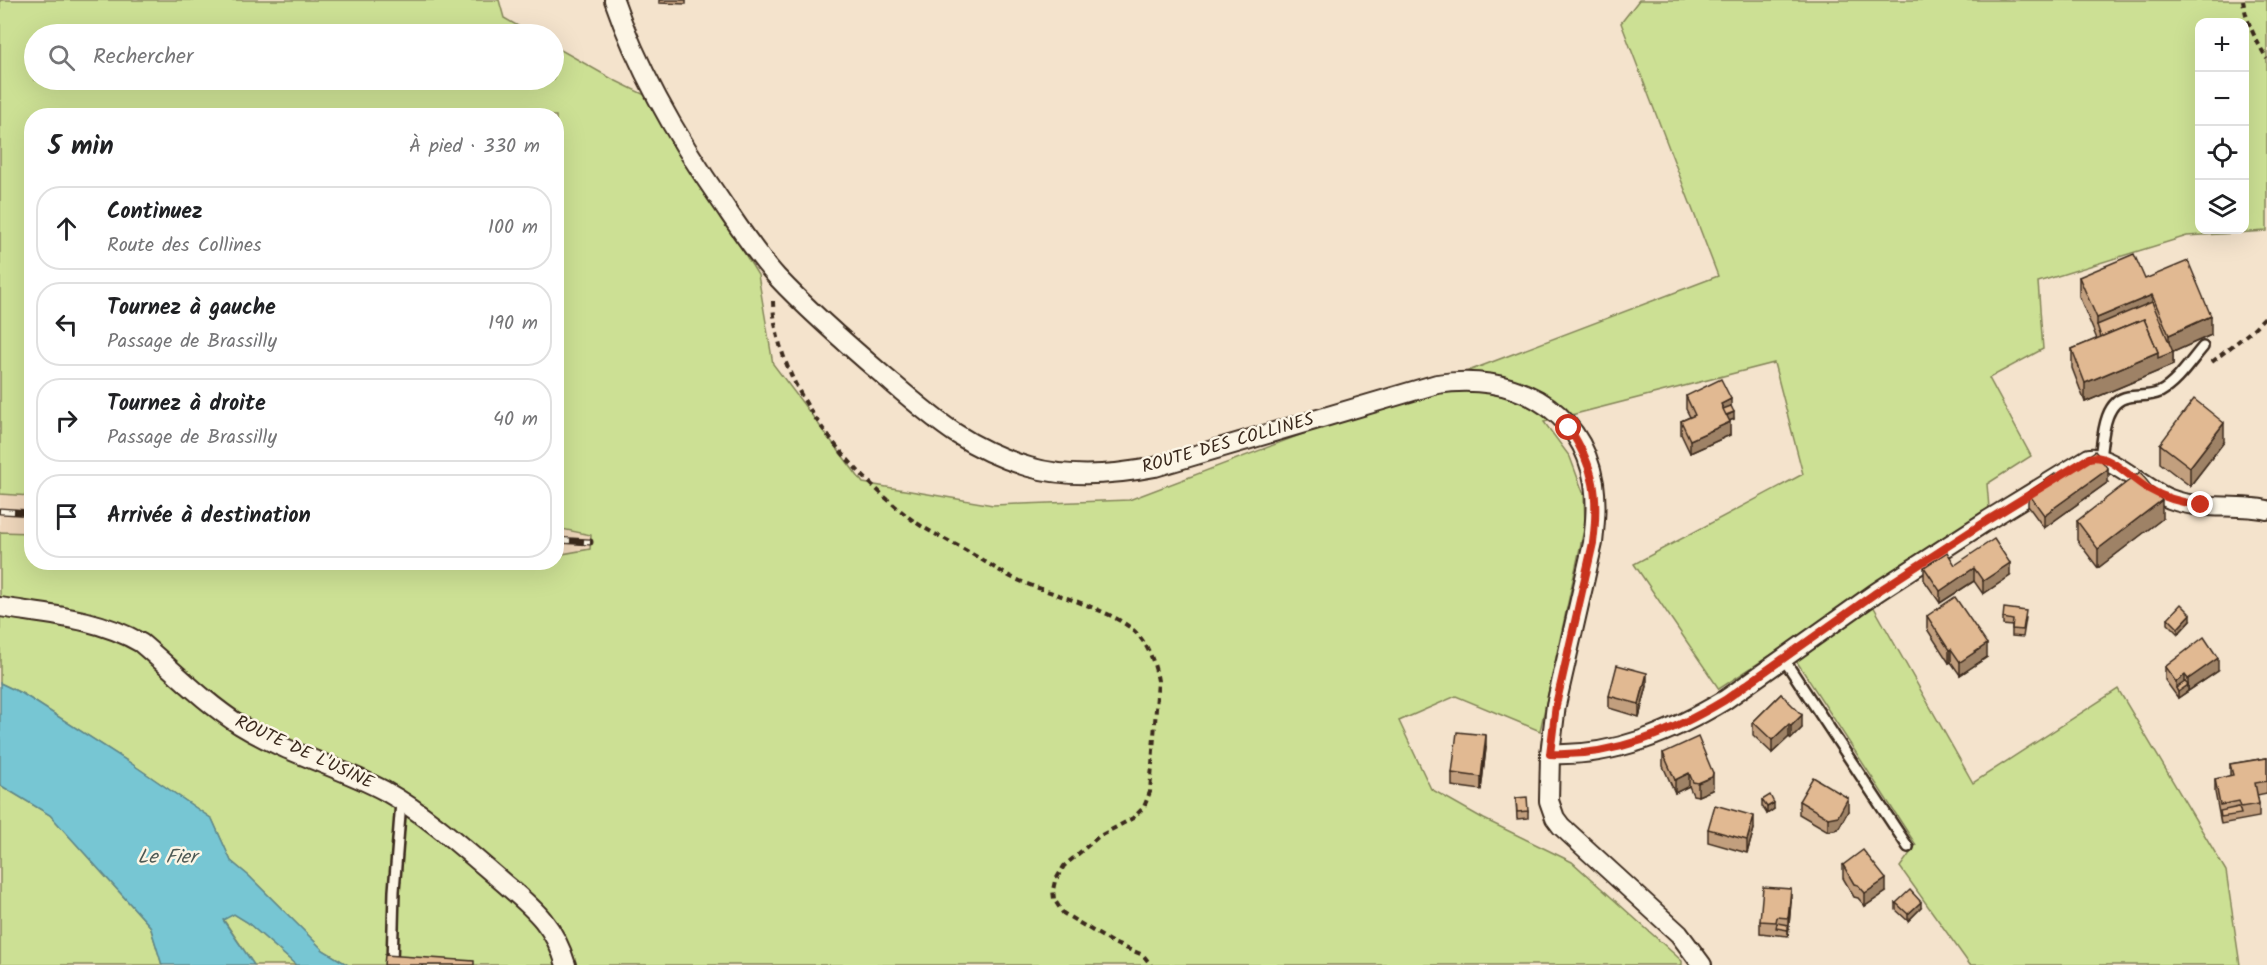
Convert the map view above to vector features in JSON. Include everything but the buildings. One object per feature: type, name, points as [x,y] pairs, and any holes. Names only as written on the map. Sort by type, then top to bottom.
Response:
[{"type":"street","name":"ROUTE DES COLLINES","points":[[614,0],[640,65],[687,151],[743,234],[777,276],[867,361],[940,423],[985,451],[1031,468],[1057,472],[1109,474],[1155,467],[1437,384],[1451,382],[1486,381],[1508,386],[1529,394],[1558,415],[1582,448],[1591,468],[1596,500],[1593,543],[1556,705],[1550,754],[1549,801],[1555,818],[1610,873],[1679,934],[1702,965]]},
{"type":"street","points":[[1550,754],[1595,753],[1629,745],[1704,713],[1877,592],[2084,461],[2100,458],[2112,463],[2147,488],[2170,500],[2267,510]]},
{"type":"street","name":"ROUTE DE L'USINE","points":[[0,607],[96,623],[127,635],[141,643],[239,724],[265,738],[347,773],[436,824],[540,915],[556,938],[566,965]]},
{"type":"lane","points":[[2100,458],[2106,420],[2117,402],[2127,397],[2150,396],[2163,390],[2172,383],[2203,347]]},
{"type":"lane","points":[[1784,658],[1908,847]]},
{"type":"lane","points":[[401,802],[394,891],[392,963],[417,965]]},
{"type":"path","points":[[2243,0],[2245,13],[2267,59]]},
{"type":"path","points":[[777,276],[773,294],[777,339],[794,380],[821,426],[852,465],[907,516],[1018,580],[1110,616],[1133,629],[1155,664],[1158,681],[1150,792],[1144,807],[1133,818],[1098,837],[1064,866],[1055,881],[1053,890],[1054,899],[1063,913],[1113,942],[1143,955],[1151,965]]},
{"type":"path","points":[[2211,363],[2250,332],[2267,315]]},
{"type":"shaded area","points":[[0,494],[24,496],[24,533],[0,532]]},
{"type":"shaded area","points":[[564,529],[591,535],[590,549],[564,554]]},
{"type":"green space","points":[[0,0],[499,0],[504,18],[514,24],[24,24],[24,90],[564,90],[564,52],[647,96],[758,275],[773,364],[863,483],[993,505],[1129,500],[1718,276],[1621,23],[1639,0],[2267,0],[2267,231],[2249,232],[2249,18],[2195,18],[2195,234],[2219,234],[2187,236],[2038,282],[2043,349],[1989,378],[2031,456],[1987,484],[1989,508],[1867,595],[1973,783],[2118,689],[2226,871],[2240,965],[1970,965],[1900,867],[1916,845],[1786,645],[1719,689],[1634,564],[1803,474],[1774,363],[1544,422],[1570,457],[1584,495],[1585,525],[1540,731],[1456,696],[1399,721],[1431,789],[1484,819],[1572,862],[1682,961],[1682,965],[348,965],[323,950],[231,861],[212,819],[23,694],[0,683],[0,532],[24,533],[24,570],[564,570],[564,554],[590,549],[591,535],[564,529],[564,108],[24,108],[24,496],[0,494]]},
{"type":"green space","points":[[0,785],[50,815],[150,926],[162,965],[0,965]]},
{"type":"green space","points":[[234,914],[247,922],[296,965],[254,965],[223,919]]},
{"type":"water","name":"Le Fier","points":[[0,683],[23,694],[129,762],[212,819],[231,861],[323,950],[348,965],[296,965],[247,922],[234,914],[223,920],[254,965],[162,965],[150,926],[50,815],[0,785]]},
{"type":"railway","points":[[0,511],[24,512]]},
{"type":"railway","points":[[564,540],[590,542]]},
{"type":"route","points":[[1569,428],[1591,468],[1596,518],[1593,543],[1556,705],[1550,754],[1595,753],[1629,745],[1704,713],[1877,592],[2089,458],[2106,459],[2147,488],[2170,500],[2201,505]]}]
